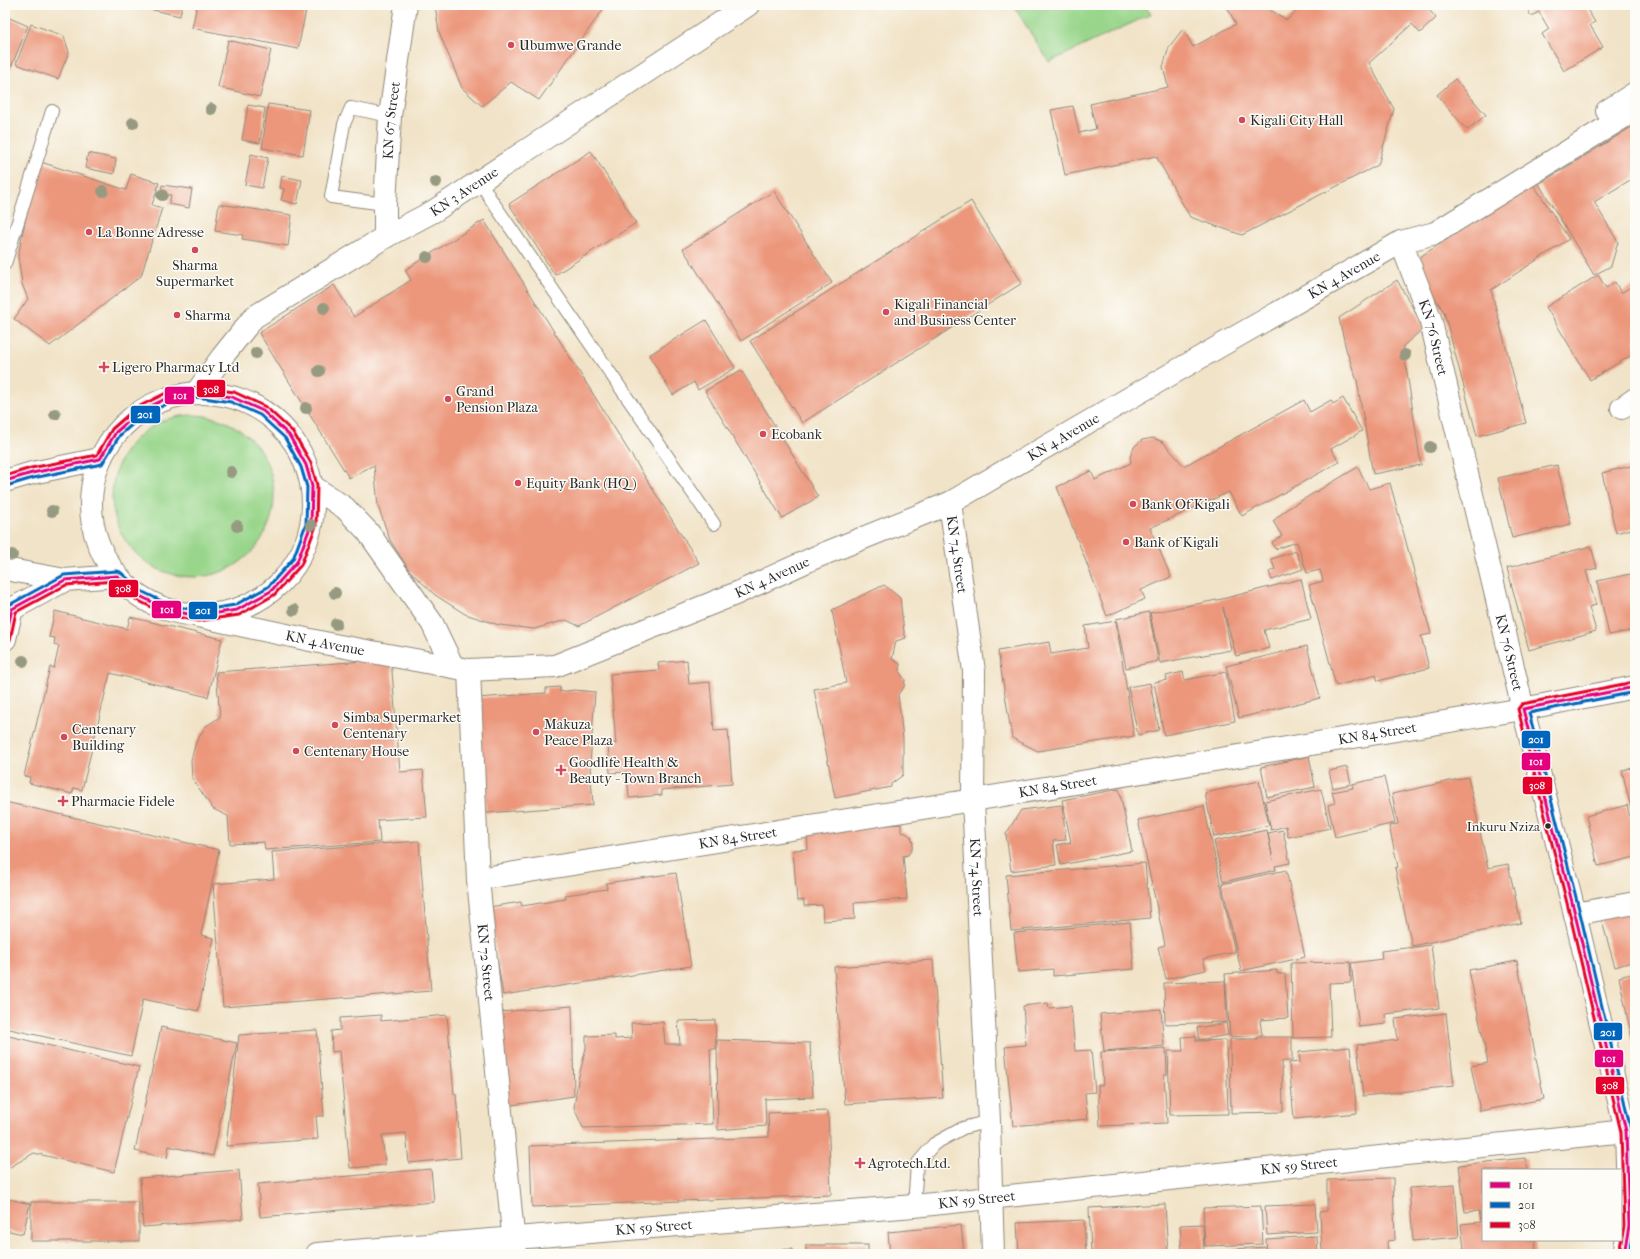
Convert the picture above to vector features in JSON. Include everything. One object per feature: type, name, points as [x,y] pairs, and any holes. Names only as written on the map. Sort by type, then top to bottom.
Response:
[{"type":"street","name":"KN 67 Street","points":[[384,237],[390,116],[406,5]]},
{"type":"street","name":"KN 3 Avenue","points":[[197,392],[222,357],[254,317],[384,237],[434,211],[748,5]]},
{"type":"street","points":[[1401,242],[1429,221],[1565,138],[1635,93]]},
{"type":"street","name":"KN 4 Avenue","points":[[198,616],[237,610],[271,591],[297,562],[311,525],[312,486],[306,465],[289,435],[263,411],[232,397],[197,392],[167,398],[139,412],[116,432],[100,459],[92,489],[92,520],[101,550],[117,576],[140,596],[168,610],[329,644],[461,668],[556,666],[735,594],[816,557],[950,503],[1121,402],[1401,242],[1435,233],[1635,110]]},
{"type":"street","name":"KN 76 Street","points":[[1401,242],[1430,318],[1523,709],[1631,1129],[1629,1226],[1624,1254]]},
{"type":"street","points":[[5,481],[32,473],[100,459]]},
{"type":"street","points":[[312,486],[345,508],[368,532],[432,623],[461,668]]},
{"type":"street","name":"KN 74 Street","points":[[950,503],[974,671],[973,800],[989,1121],[993,1254]]},
{"type":"street","points":[[5,569],[65,580],[117,576]]},
{"type":"street","points":[[5,639],[12,609],[65,580]]},
{"type":"street","name":"KN 72 Street","points":[[461,668],[478,879],[514,1246]]},
{"type":"street","name":"KN 84 Street","points":[[478,879],[973,800],[1523,709],[1635,687]]},
{"type":"street","points":[[1575,914],[1635,903]]},
{"type":"street","name":"KN 59 Street","points":[[317,1254],[514,1246],[992,1198],[1631,1129]]},
{"type":"lane","points":[[385,204],[331,197],[344,124],[350,108],[390,116]]},
{"type":"lane","points":[[5,264],[52,111]]},
{"type":"lane","points":[[480,181],[490,198],[714,524]]},
{"type":"lane","points":[[914,1206],[917,1164],[934,1144],[963,1128],[989,1121]]},
{"type":"green space","points":[[1013,5],[1144,5],[1151,14],[1049,62]]},
{"type":"green space","points":[[185,415],[201,415],[217,418],[231,424],[244,433],[256,445],[265,458],[271,472],[274,496],[273,512],[265,534],[256,547],[244,559],[231,568],[217,574],[201,577],[185,577],[169,574],[155,568],[142,559],[130,547],[121,534],[115,520],[112,504],[112,488],[115,472],[121,458],[130,445],[142,433],[155,424],[169,418]]},
{"type":"building","points":[[131,5],[182,5],[180,16]]},
{"type":"building","points":[[197,5],[307,5],[298,49],[192,28]]},
{"type":"building","name":"Ubumwe Grande","points":[[435,5],[606,5],[539,100],[511,82],[482,106],[462,88],[439,32]]},
{"type":"building","name":"Kigali City Hall","points":[[1226,5],[1262,5],[1287,20],[1303,5],[1425,5],[1436,18],[1420,33],[1412,24],[1369,63],[1394,109],[1378,165],[1242,235],[1190,217],[1156,156],[1065,175],[1051,110],[1073,106],[1079,133],[1096,129],[1090,104],[1168,87],[1163,67],[1169,47],[1183,29],[1193,47],[1236,24]]},
{"type":"building","points":[[1525,5],[1584,5],[1595,22],[1590,25],[1603,47],[1564,71],[1542,34],[1549,29],[1539,12],[1531,16]]},
{"type":"building","points":[[5,16],[28,26],[5,82]]},
{"type":"building","points":[[31,24],[64,36],[69,52],[58,79],[16,64]]},
{"type":"building","points":[[228,40],[271,50],[260,97],[218,87]]},
{"type":"building","points":[[1455,79],[1486,115],[1467,130],[1437,95]]},
{"type":"building","points":[[268,104],[310,110],[303,155],[262,148]]},
{"type":"building","points":[[248,105],[265,108],[260,143],[242,140]]},
{"type":"building","points":[[1635,125],[1635,177],[1594,202],[1618,242],[1611,266],[1594,275],[1539,184]]},
{"type":"building","points":[[591,151],[636,223],[555,275],[509,204]]},
{"type":"building","points":[[88,153],[116,159],[114,174],[85,168]]},
{"type":"building","points":[[251,154],[268,158],[262,188],[245,185]]},
{"type":"building","name":"La Bonne Adresse","points":[[41,162],[126,190],[131,174],[159,183],[152,205],[162,208],[141,276],[50,346],[14,319],[28,299],[22,284],[18,256],[30,198]]},
{"type":"building","points":[[282,176],[302,180],[297,204],[281,200],[284,189],[280,188]]},
{"type":"building","points":[[1533,184],[1569,239],[1491,290],[1526,423],[1477,436],[1444,312],[1412,262]]},
{"type":"building","points":[[162,185],[192,189],[189,208],[169,204],[171,195],[161,194]]},
{"type":"building","points":[[774,191],[832,283],[741,341],[683,249]]},
{"type":"building","name":"Kigali Financial and Business Center","points":[[971,201],[1022,283],[802,423],[750,341]]},
{"type":"building","points":[[219,204],[292,215],[288,246],[242,239],[243,235],[215,231]]},
{"type":"building","name":"Grand Pension Plaza","points":[[484,220],[699,563],[579,626],[566,620],[534,629],[499,625],[465,614],[435,595],[409,570],[390,540],[378,506],[374,465],[349,478],[259,333],[334,285],[354,317],[411,280],[405,270]]},
{"type":"building","points":[[1598,275],[1606,288],[1615,282],[1621,293],[1635,284],[1635,353],[1590,380],[1546,307]]},
{"type":"building","points":[[1397,280],[1424,328],[1403,346],[1421,465],[1373,474],[1357,381],[1346,349],[1339,318]]},
{"type":"building","points":[[706,320],[735,368],[698,390],[694,382],[673,395],[649,355]]},
{"type":"building","points":[[741,370],[818,497],[782,518],[705,391]]},
{"type":"building","name":"Bank Of Kigali","points":[[1343,398],[1362,431],[1331,449],[1339,462],[1242,516],[1229,492],[1150,528],[1171,577],[1141,590],[1145,599],[1107,616],[1057,487],[1091,471],[1095,480],[1131,463],[1130,457],[1134,447],[1142,440],[1153,438],[1163,442],[1184,466],[1304,400],[1310,412],[1331,400],[1333,404]]},
{"type":"building","points":[[1557,465],[1571,524],[1512,538],[1498,478]]},
{"type":"building","points":[[1635,465],[1635,528],[1616,533],[1602,473]]},
{"type":"building","points":[[1358,467],[1369,489],[1390,483],[1431,634],[1421,636],[1429,668],[1378,681],[1376,675],[1336,686],[1309,585],[1323,581],[1320,570],[1307,573],[1297,542],[1275,549],[1272,542],[1282,536],[1273,521],[1287,509]]},
{"type":"building","points":[[1591,546],[1597,568],[1586,571],[1596,605],[1589,607],[1596,631],[1529,650],[1507,568]]},
{"type":"building","points":[[1296,551],[1303,569],[1272,580],[1269,572],[1275,569],[1271,559]]},
{"type":"building","points":[[1635,573],[1635,630],[1609,635],[1597,581]]},
{"type":"building","points":[[1301,579],[1311,619],[1264,630],[1269,648],[1236,656],[1223,607],[1231,650],[1160,663],[1150,613],[1222,599]]},
{"type":"building","points":[[884,585],[900,598],[906,638],[896,641],[892,659],[900,664],[900,673],[905,680],[904,687],[898,694],[903,739],[903,775],[891,784],[891,787],[835,798],[814,689],[846,683],[832,610]]},
{"type":"building","name":"Centenary Building","points":[[55,611],[127,629],[130,617],[222,639],[208,697],[110,673],[82,790],[74,788],[72,794],[29,783],[30,777],[24,776],[50,667],[54,668],[59,646],[54,645],[55,638],[49,637]]},
{"type":"building","points":[[1149,612],[1158,661],[1126,668],[1116,619]]},
{"type":"building","points":[[1116,621],[1134,736],[1038,751],[1012,738],[998,651],[1049,642],[1051,654],[1088,648],[1085,626]]},
{"type":"building","points":[[1307,646],[1320,698],[1239,718],[1226,666]]},
{"type":"building","name":"Centenary House","points":[[391,659],[400,772],[423,770],[427,817],[378,820],[380,842],[265,850],[264,842],[230,844],[228,816],[213,809],[192,778],[191,760],[196,742],[206,726],[220,717],[216,672]]},
{"type":"building","points":[[687,660],[689,684],[710,682],[714,731],[728,730],[732,784],[661,790],[662,795],[629,798],[627,772],[610,773],[608,744],[616,744],[610,674],[659,670],[658,663]]},
{"type":"building","points":[[1183,672],[1185,680],[1226,672],[1235,721],[1164,735],[1154,682],[1167,680],[1166,676]]},
{"type":"building","points":[[1150,683],[1159,730],[1138,735],[1128,687]]},
{"type":"building","name":"Makuza Peace Plaza","points":[[560,687],[560,692],[574,690],[595,692],[590,765],[593,805],[486,813],[477,698],[546,693],[546,688]]},
{"type":"building","points":[[1309,756],[1315,787],[1267,797],[1261,767]]},
{"type":"building","points":[[1347,767],[1351,784],[1333,788],[1329,771]]},
{"type":"building","points":[[1633,768],[1635,778],[1635,808],[1631,808],[1622,770]]},
{"type":"building","points":[[1384,777],[1395,823],[1335,837],[1328,805],[1335,803],[1332,792],[1353,788],[1352,784]]},
{"type":"building","points":[[1468,777],[1488,868],[1508,864],[1521,923],[1412,946],[1395,868],[1398,867],[1389,826],[1398,824],[1392,794]]},
{"type":"building","points":[[1259,781],[1269,825],[1214,837],[1205,793]]},
{"type":"building","points":[[1119,789],[1132,851],[1061,865],[1057,845],[1071,842],[1062,800]]},
{"type":"building","points":[[1321,789],[1330,828],[1288,837],[1286,826],[1271,830],[1265,801]]},
{"type":"building","points":[[5,802],[219,850],[201,935],[214,938],[198,1011],[143,999],[131,1056],[5,1028]]},
{"type":"building","points":[[1062,805],[1066,840],[1053,841],[1056,865],[1011,871],[1006,834],[1021,810]]},
{"type":"building","points":[[1627,805],[1635,838],[1635,857],[1598,866],[1586,816]]},
{"type":"building","points":[[1204,806],[1235,952],[1203,959],[1206,970],[1166,979],[1158,947],[1165,945],[1138,820]]},
{"type":"building","points":[[901,824],[901,832],[906,833],[911,837],[913,843],[912,849],[908,855],[903,856],[907,899],[854,903],[855,919],[823,921],[822,905],[804,906],[804,900],[797,901],[793,850],[808,849],[807,831]]},
{"type":"building","points":[[1267,830],[1273,860],[1268,833],[1283,830],[1290,863],[1275,866],[1276,870],[1223,882],[1214,841]]},
{"type":"building","points":[[419,841],[431,991],[223,1007],[213,884],[274,879],[272,852]]},
{"type":"building","points":[[1145,863],[1150,918],[1011,931],[1006,875]]},
{"type":"building","points":[[1286,870],[1305,957],[1241,971],[1222,884]]},
{"type":"building","points":[[676,873],[691,966],[503,995],[489,907],[521,902],[522,906],[566,899],[565,895],[607,889],[606,883]]},
{"type":"building","points":[[1635,910],[1635,961],[1615,967],[1601,918]]},
{"type":"building","points":[[1130,922],[1134,969],[1053,976],[1053,969],[1018,972],[1014,933]]},
{"type":"building","points":[[1431,945],[1439,1008],[1385,1014],[1386,1024],[1359,1027],[1351,963],[1382,959],[1381,951]]},
{"type":"building","points":[[933,960],[943,1098],[845,1104],[834,967]]},
{"type":"building","points":[[1517,961],[1544,1099],[1480,1111],[1471,1066],[1488,1063],[1469,970]]},
{"type":"building","points":[[1350,962],[1351,982],[1329,983],[1331,1037],[1293,1038],[1291,963]]},
{"type":"building","points":[[1277,970],[1277,974],[1285,974],[1288,1018],[1260,1020],[1262,1035],[1230,1037],[1225,974]]},
{"type":"building","points":[[1635,973],[1635,1049],[1634,1049],[1619,977]]},
{"type":"building","points":[[1225,981],[1227,1022],[1165,1024],[1164,983]]},
{"type":"building","points":[[1048,1003],[1049,1008],[1071,1006],[1075,1051],[1091,1050],[1095,1092],[1085,1093],[1088,1119],[1013,1126],[1005,1047],[1026,1045],[1023,1006]]},
{"type":"building","points":[[572,1006],[574,1096],[505,1106],[499,1012]]},
{"type":"building","points":[[1161,1009],[1164,1046],[1104,1051],[1100,1014]]},
{"type":"building","points":[[1446,1013],[1454,1086],[1363,1096],[1357,1045],[1398,1040],[1395,1019]]},
{"type":"building","points":[[381,1015],[381,1021],[447,1015],[454,1094],[456,1094],[461,1158],[409,1163],[406,1133],[382,1135],[385,1165],[350,1168],[339,1051],[332,1052],[331,1031],[340,1030],[340,1018]]},
{"type":"building","points":[[715,1020],[716,1049],[710,1049],[713,1124],[583,1128],[574,1108],[578,1080],[586,1048],[586,1036],[615,1035],[615,1039],[632,1038],[631,1023],[663,1022],[665,1044],[680,1044],[678,1021]]},
{"type":"building","points":[[1226,1023],[1228,1035],[1199,1040],[1197,1028]]},
{"type":"building","points":[[161,1027],[237,1043],[213,1156],[169,1146],[167,1158],[135,1151]]},
{"type":"building","points":[[317,1030],[324,1116],[316,1116],[318,1139],[226,1146],[239,1035]]},
{"type":"building","points":[[5,1035],[139,1067],[114,1172],[34,1153],[5,1170]]},
{"type":"building","points":[[1196,1036],[1196,1041],[1226,1040],[1228,1114],[1170,1115],[1168,1051],[1183,1051],[1182,1037]]},
{"type":"building","points":[[1257,1037],[1292,1037],[1292,1061],[1282,1061],[1283,1112],[1231,1113],[1230,1039],[1257,1039]]},
{"type":"building","points":[[717,1040],[810,1043],[813,1097],[765,1099],[766,1126],[718,1130]]},
{"type":"building","points":[[1350,1047],[1357,1113],[1294,1119],[1289,1063],[1300,1062],[1299,1052]]},
{"type":"building","points":[[1166,1048],[1167,1075],[1164,1075],[1167,1123],[1100,1126],[1098,1085],[1103,1085],[1101,1052]]},
{"type":"building","points":[[828,1111],[831,1195],[532,1207],[530,1146],[769,1137],[768,1113]]},
{"type":"building","points":[[1525,1158],[1527,1169],[1482,1169],[1482,1241],[1535,1241],[1536,1254],[1432,1254],[1464,1249],[1461,1224],[1481,1222],[1479,1211],[1465,1212],[1459,1165]]},
{"type":"building","points":[[431,1169],[434,1202],[260,1217],[258,1184]]},
{"type":"building","points":[[239,1170],[243,1219],[143,1227],[140,1178]]},
{"type":"building","points":[[1393,1178],[1395,1240],[1387,1241],[1388,1254],[1322,1254],[1320,1212],[1327,1211],[1327,1180]]},
{"type":"building","points":[[1455,1185],[1459,1237],[1413,1241],[1409,1188]]},
{"type":"building","points":[[5,1198],[30,1204],[23,1234],[5,1230]]},
{"type":"building","points":[[31,1202],[139,1202],[139,1241],[31,1241]]},
{"type":"building","points":[[1165,1204],[1168,1254],[1091,1254],[1089,1208]]},
{"type":"building","points":[[1315,1204],[1317,1232],[1267,1235],[1265,1206]]},
{"type":"building","points":[[1261,1206],[1263,1244],[1205,1246],[1203,1208]]},
{"type":"building","points":[[1084,1220],[1086,1254],[1019,1254],[1017,1223]]},
{"type":"building","points":[[1203,1224],[1204,1254],[1182,1254],[1180,1225]]},
{"type":"building","points":[[961,1225],[964,1254],[890,1254],[888,1232]]},
{"type":"building","points":[[1317,1236],[1318,1254],[1267,1254],[1266,1239]]},
{"type":"building","points":[[806,1245],[868,1245],[868,1254],[806,1254]]},
{"type":"building","points":[[1265,1247],[1265,1254],[1232,1254],[1232,1249]]},
{"type":"building","points":[[792,1249],[792,1254],[729,1254],[729,1253]]},
{"type":"transit line","name":"308","points":[[5,476],[31,468],[97,455],[112,429],[136,408],[166,393],[198,387],[234,392],[266,407],[293,432],[311,463],[317,485],[316,526],[301,565],[274,595],[239,615],[198,621],[167,615],[137,600],[115,581],[66,585],[16,612],[10,640]]},
{"type":"transit line","name":"101","points":[[5,481],[32,473],[100,459],[116,432],[139,412],[167,398],[197,392],[232,397],[263,411],[289,435],[306,465],[312,486],[311,525],[297,562],[271,591],[237,610],[198,616],[168,610],[140,596],[117,576],[65,580],[12,609],[5,639]]},
{"type":"transit line","name":"201","points":[[5,617],[9,605],[64,575],[117,571],[143,592],[170,605],[198,611],[235,605],[268,587],[293,559],[306,524],[307,487],[301,467],[285,438],[260,415],[231,402],[197,397],[169,403],[142,416],[120,435],[102,464],[33,478],[6,486]]},
{"type":"transit line","name":"308","points":[[1622,1237],[1624,1226],[1621,1132],[1570,915],[1518,709],[1522,704],[1634,682]]},
{"type":"transit line","name":"101","points":[[1624,1254],[1629,1226],[1626,1131],[1575,914],[1523,709],[1635,687]]},
{"type":"transit line","name":"201","points":[[1629,1254],[1634,1226],[1631,1130],[1580,913],[1529,713],[1635,692]]},
{"type":"transit line","name":"308","points":[[1619,1253],[1621,1241]]},
{"type":"place","name":"Ubumwe Grande","points":[[511,45]]},
{"type":"place","name":"Kigali City Hall","points":[[1242,120]]},
{"type":"place","name":"La Bonne Adresse","points":[[89,232]]},
{"type":"place","name":"Sharma Supermarket","points":[[195,250]]},
{"type":"place","name":"Kigali Financial and Business Center","points":[[886,312]]},
{"type":"place","name":"Sharma","points":[[177,315]]},
{"type":"place","name":"Ligero Pharmacy Ltd","points":[[104,367]]},
{"type":"place","name":"Grand Pension Plaza","points":[[448,399]]},
{"type":"place","name":"Ecobank","points":[[763,434]]},
{"type":"place","name":"Equity Bank (HQ)","points":[[518,483]]},
{"type":"place","name":"Bank Of Kigali","points":[[1133,504]]},
{"type":"place","name":"Bank of Kigali","points":[[1126,542]]},
{"type":"place","name":"Simba Supermarket Centenary","points":[[335,725]]},
{"type":"place","name":"Makuza Peace Plaza","points":[[536,732]]},
{"type":"place","name":"Centenary Building","points":[[64,737]]},
{"type":"place","name":"Centenary House","points":[[296,751]]},
{"type":"place","name":"Goodlife Health & Beauty - Town Branch","points":[[561,770]]},
{"type":"place","name":"Pharmacie Fidele","points":[[63,801]]},
{"type":"place","name":"Inkuru Nziza","points":[[1548,826]]},
{"type":"place","name":"Agrotech.Ltd.","points":[[860,1163]]}]
